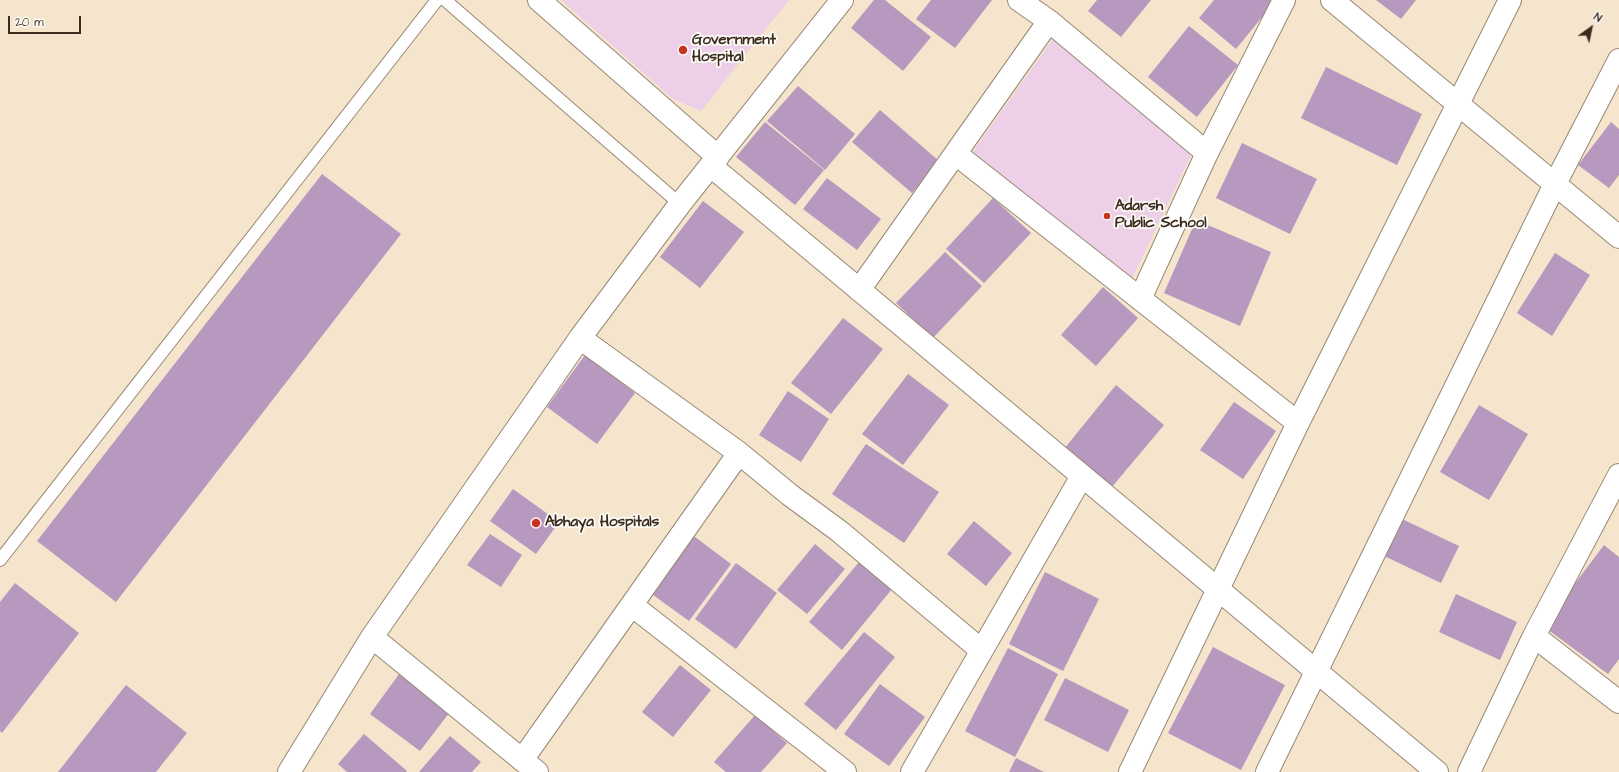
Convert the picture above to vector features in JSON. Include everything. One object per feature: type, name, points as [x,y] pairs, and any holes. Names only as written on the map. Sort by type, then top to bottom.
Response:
[{"type":"street","points":[[539,0],[714,161],[859,290],[1437,772]]},
{"type":"street","points":[[289,772],[372,637],[580,338],[680,204],[842,0]]},
{"type":"street","points":[[1019,0],[1049,21],[1207,153]]},
{"type":"street","points":[[1140,299],[1207,153],[1284,0]]},
{"type":"street","points":[[1332,0],[1619,237]]},
{"type":"street","points":[[1130,772],[1219,590],[1298,423],[1510,0]]},
{"type":"street","points":[[859,290],[1049,21]]},
{"type":"street","points":[[1267,772],[1555,184],[1619,60]]},
{"type":"street","points":[[956,154],[1298,423]]},
{"type":"street","points":[[580,338],[739,453],[790,495],[839,531],[981,650]]},
{"type":"street","points":[[372,637],[530,766],[633,606],[739,453]]},
{"type":"street","points":[[912,772],[1082,476]]},
{"type":"street","points":[[1469,772],[1534,636],[1616,488]]},
{"type":"street","points":[[633,606],[845,772]]},
{"type":"street","points":[[1534,636],[1619,702]]},
{"type":"lane","points":[[0,560],[438,0]]},
{"type":"lane","points":[[445,0],[680,204]]},
{"type":"shaded area","name":"Government Hospital","points":[[561,0],[789,0],[701,111],[673,99]]},
{"type":"shaded area","name":"Adarsh Public School","points":[[1053,39],[1192,153],[1132,279],[972,153]]},
{"type":"building","points":[[874,0],[885,0],[931,37],[903,71],[851,28]]},
{"type":"building","points":[[931,0],[992,0],[955,48],[916,19]]},
{"type":"building","points":[[1097,0],[1151,0],[1121,37],[1088,11]]},
{"type":"building","points":[[1214,0],[1276,0],[1236,49],[1199,18]]},
{"type":"building","points":[[1376,0],[1416,0],[1401,19]]},
{"type":"building","points":[[1189,26],[1238,65],[1197,117],[1148,77]]},
{"type":"building","points":[[1326,67],[1422,114],[1397,165],[1301,118]]},
{"type":"building","points":[[798,86],[855,134],[825,170],[767,121]]},
{"type":"building","points":[[880,110],[939,161],[912,193],[852,142]]},
{"type":"building","points":[[765,122],[824,170],[795,205],[736,157]]},
{"type":"building","points":[[1611,122],[1619,129],[1619,175],[1609,188],[1578,165]]},
{"type":"building","points":[[1242,143],[1317,179],[1290,234],[1216,198]]},
{"type":"building","points":[[322,174],[401,234],[116,602],[37,541]]},
{"type":"building","points":[[827,178],[881,219],[857,250],[803,209]]},
{"type":"building","points":[[993,198],[1031,233],[984,283],[946,249]]},
{"type":"building","points":[[703,201],[744,232],[700,288],[660,257]]},
{"type":"building","points":[[1196,220],[1271,252],[1240,326],[1164,293]]},
{"type":"building","points":[[945,252],[982,286],[933,338],[896,303]]},
{"type":"building","points":[[1555,253],[1590,275],[1552,336],[1517,313]]},
{"type":"building","points":[[1103,287],[1138,318],[1096,366],[1061,335]]},
{"type":"building","points":[[843,318],[883,349],[831,414],[791,383]]},
{"type":"building","points":[[585,355],[635,393],[597,444],[547,407]]},
{"type":"building","points":[[908,374],[949,405],[903,465],[862,434]]},
{"type":"building","points":[[1116,385],[1164,425],[1111,488],[1064,449]]},
{"type":"building","points":[[788,391],[829,419],[801,462],[759,435]]},
{"type":"building","points":[[1234,402],[1276,431],[1243,479],[1200,450]]},
{"type":"building","points":[[1479,405],[1528,434],[1489,500],[1440,472]]},
{"type":"building","points":[[866,444],[939,492],[904,543],[832,494]]},
{"type":"building","points":[[513,489],[559,522],[536,554],[490,521]]},
{"type":"building","points":[[1400,518],[1459,546],[1441,583],[1382,555]]},
{"type":"building","points":[[974,521],[1012,553],[986,586],[947,554]]},
{"type":"building","points":[[490,534],[522,555],[501,587],[467,565]]},
{"type":"building","points":[[691,534],[731,564],[689,621],[649,592]]},
{"type":"building","points":[[815,544],[845,569],[807,614],[777,590]]},
{"type":"building","points":[[1604,545],[1619,557],[1619,659],[1608,674],[1543,626]]},
{"type":"building","points":[[859,562],[892,589],[842,650],[809,622]]},
{"type":"building","points":[[736,563],[777,593],[736,649],[695,619]]},
{"type":"building","points":[[1045,572],[1099,599],[1063,671],[1009,644]]},
{"type":"building","points":[[15,583],[79,633],[2,733],[0,731],[0,602]]},
{"type":"building","points":[[1456,594],[1517,622],[1500,660],[1439,632]]},
{"type":"building","points":[[864,632],[895,657],[836,730],[804,704]]},
{"type":"building","points":[[1213,647],[1285,685],[1241,770],[1168,733]]},
{"type":"building","points":[[1008,648],[1058,674],[1015,757],[965,731]]},
{"type":"building","points":[[680,665],[711,690],[673,737],[642,712]]},
{"type":"building","points":[[402,670],[453,708],[420,751],[370,714]]},
{"type":"building","points":[[1065,678],[1129,710],[1108,752],[1044,720]]},
{"type":"building","points":[[880,684],[925,717],[889,766],[844,734]]},
{"type":"building","points":[[126,685],[187,733],[156,772],[58,772]]},
{"type":"building","points":[[755,715],[787,743],[761,772],[726,772],[714,762]]},
{"type":"building","points":[[364,734],[407,771],[347,772],[338,764]]},
{"type":"building","points":[[450,736],[481,762],[472,772],[419,772]]},
{"type":"building","points":[[1016,758],[1044,772],[1009,772]]},
{"type":"place","name":"Government Hospital","points":[[683,50]]},
{"type":"place","name":"Adarsh Public School","points":[[1107,216]]},
{"type":"place","name":"Abhaya Hospitals","points":[[536,523]]}]
